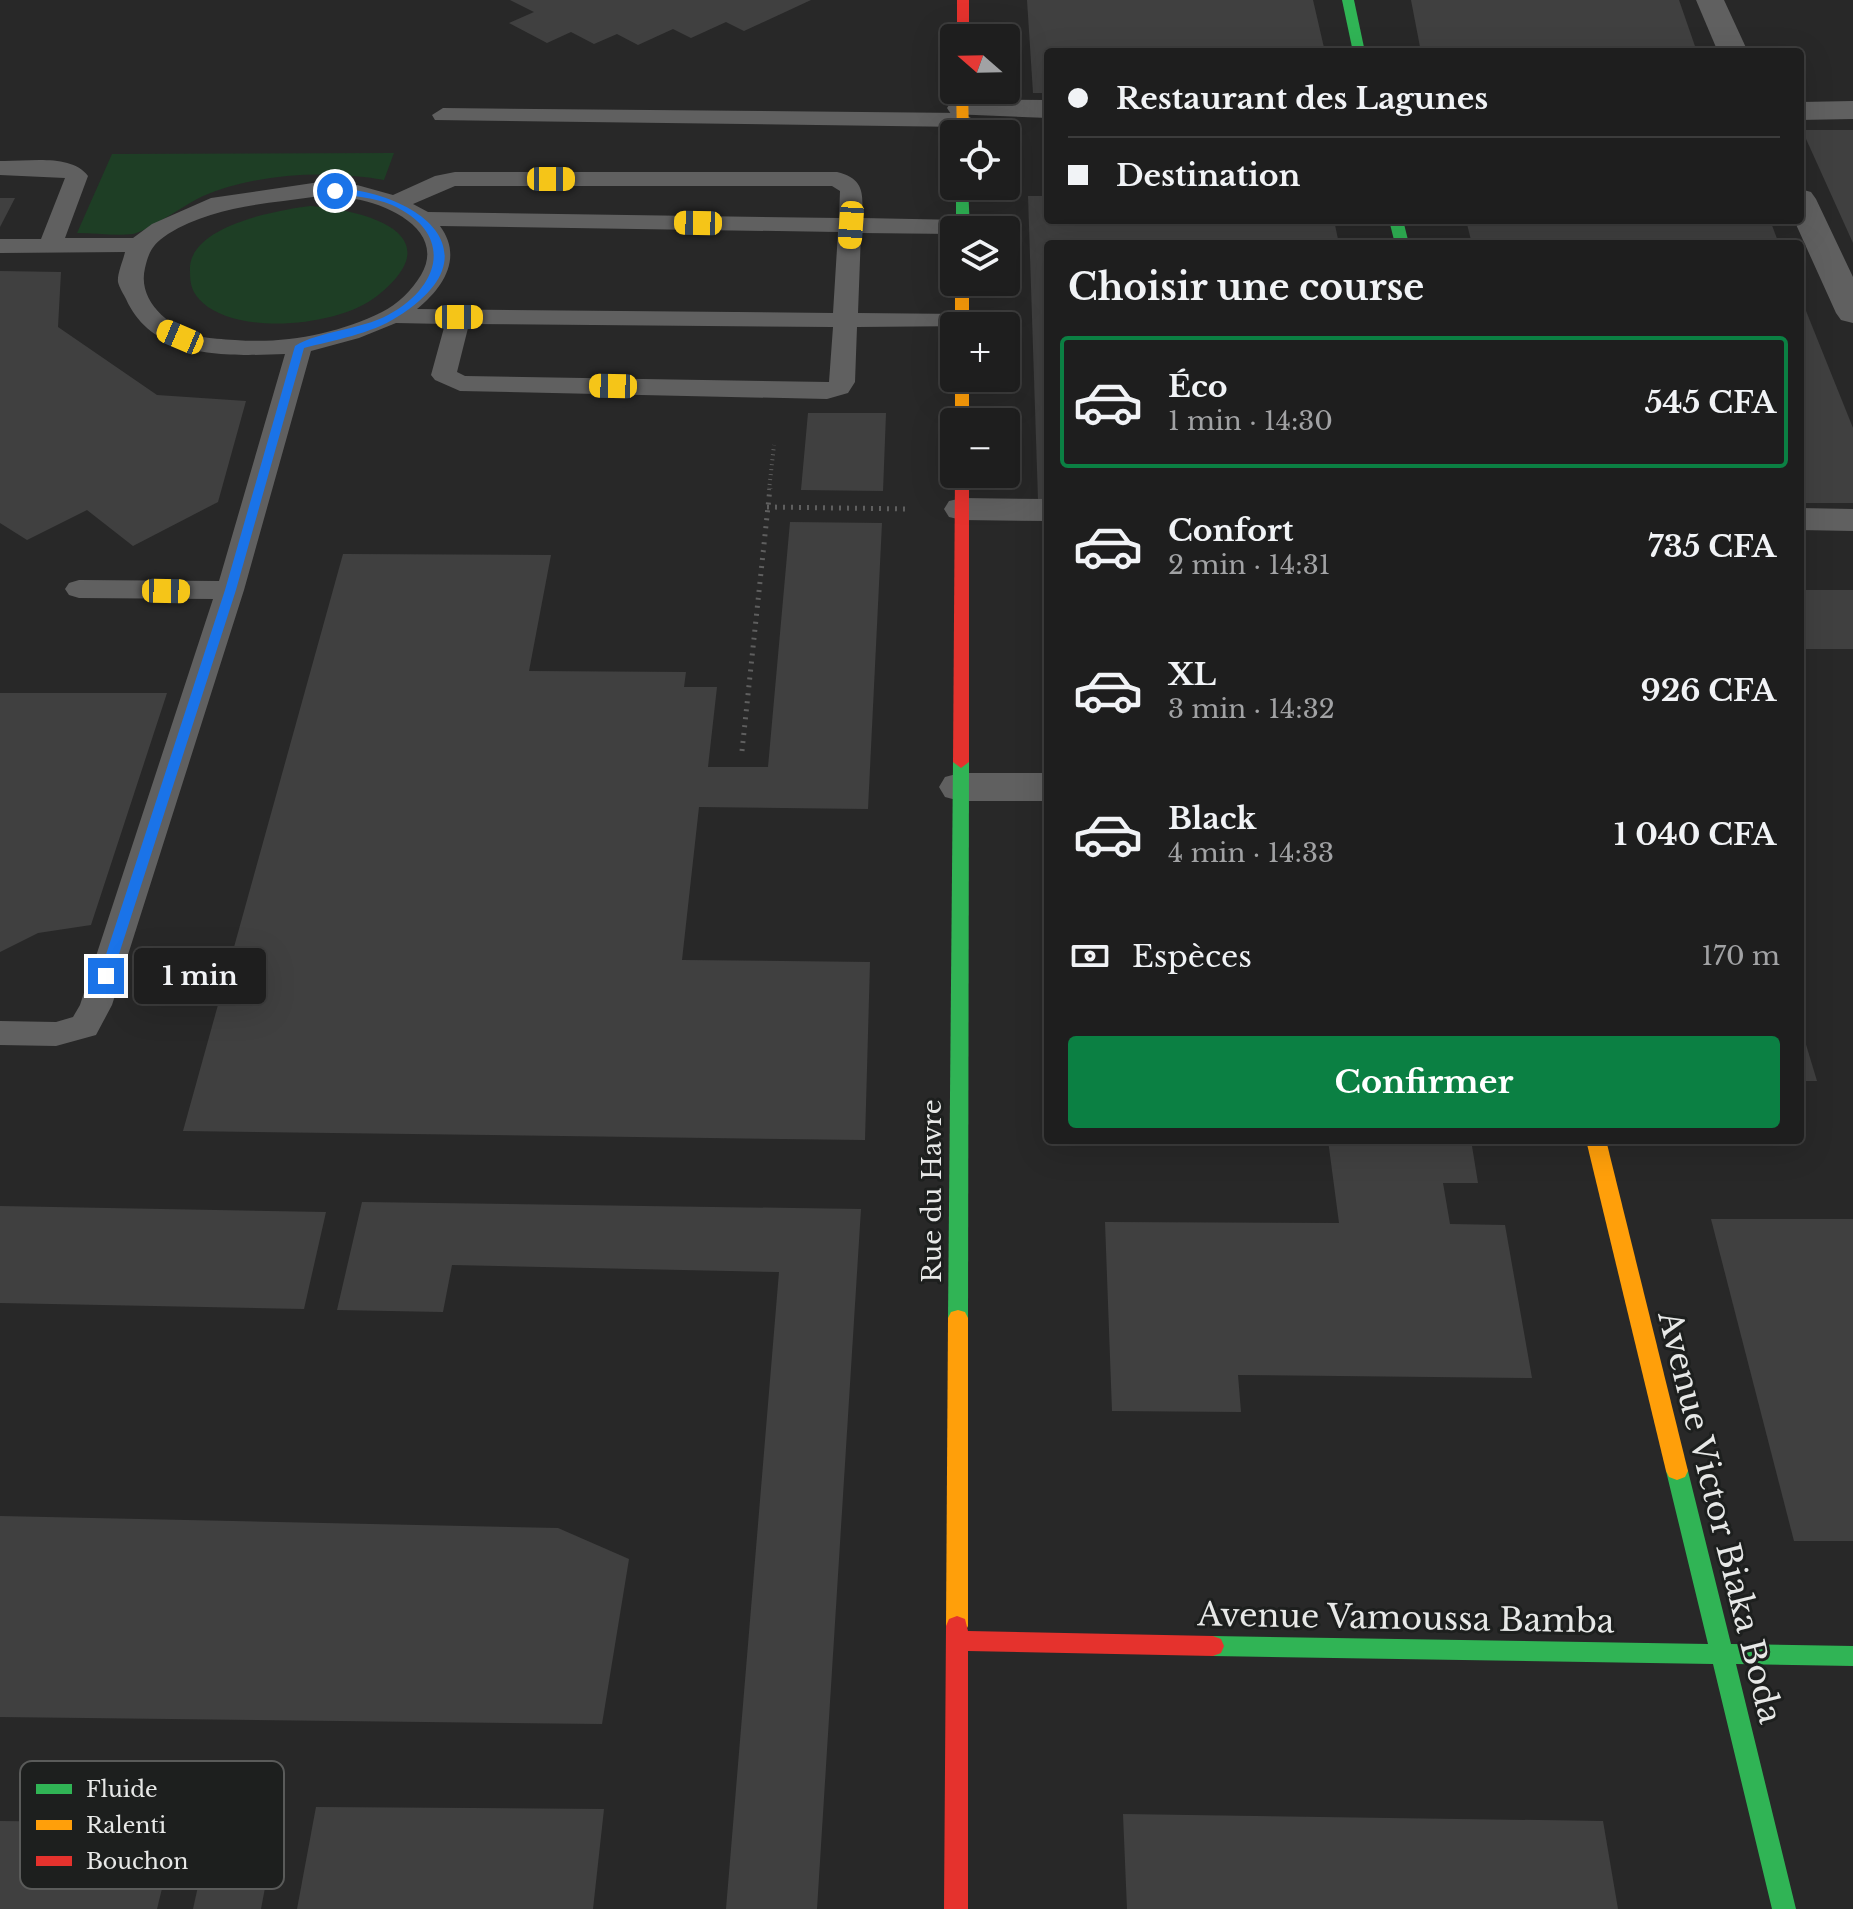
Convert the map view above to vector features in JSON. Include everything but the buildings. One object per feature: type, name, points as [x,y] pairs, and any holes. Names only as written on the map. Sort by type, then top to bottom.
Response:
[{"type":"main road","points":[[963,0],[963,24]]},
{"type":"main road","points":[[1348,0],[1358,48]]},
{"type":"main road","name":"Rue du Havre","points":[[956,1909],[962,492]]},
{"type":"main road","name":"Avenue Victor Biaka Boda","points":[[1597,1144],[1724,1652],[1784,1909]]},
{"type":"main road","name":"Avenue Vamoussa Bamba","points":[[958,1641],[1853,1656]]},
{"type":"street","points":[[1710,0],[1731,48]]},
{"type":"street","points":[[962,113],[1044,109]]},
{"type":"street","points":[[1804,111],[1853,110]]},
{"type":"street","points":[[1804,208],[1853,313]]},
{"type":"street","points":[[962,492],[1044,509]]},
{"type":"street","points":[[1804,519],[1853,520]]},
{"type":"street","points":[[960,787],[1044,787]]},
{"type":"lane","points":[[443,115],[962,113]]},
{"type":"lane","points":[[0,168],[67,169],[77,176],[50,247]]},
{"type":"lane","points":[[395,203],[443,181],[455,179],[837,179],[852,188],[842,382],[839,388],[827,391],[460,383],[444,375],[459,317]]},
{"type":"lane","points":[[0,246],[139,245],[160,229],[219,203],[313,190],[357,192],[395,203],[423,219],[439,241],[438,266],[423,292],[393,316],[350,333],[300,346],[243,348],[196,344],[165,331],[143,311],[130,282],[139,245]]},
{"type":"lane","points":[[423,219],[940,227]]},
{"type":"lane","points":[[393,316],[940,322]]},
{"type":"lane","points":[[0,1033],[56,1034],[84,1026],[96,1005],[230,590],[300,346]]},
{"type":"lane","points":[[79,589],[230,590]]},
{"type":"path","points":[[742,751],[774,445]]},
{"type":"path","points":[[767,507],[962,492]]},
{"type":"green space","points":[[394,153],[384,180],[339,175],[269,178],[203,196],[133,234],[77,233],[112,154]]},
{"type":"green space","points":[[310,206],[332,208],[376,220],[393,229],[405,241],[407,256],[399,274],[377,296],[360,306],[315,320],[265,323],[220,313],[196,296],[190,271],[193,255],[203,242],[218,232],[257,216]]},
{"type":"traffic: fast","points":[[1348,0],[1358,48]]},
{"type":"traffic: fast","points":[[962,200],[963,216]]},
{"type":"traffic: fast","points":[[1397,224],[1401,240]]},
{"type":"traffic: fast","points":[[958,1318],[961,762]]},
{"type":"traffic: fast","points":[[1677,1471],[1784,1909]]},
{"type":"traffic: fast","points":[[1213,1646],[1853,1656]]},
{"type":"traffic: slow","points":[[962,104],[963,120]]},
{"type":"traffic: slow","points":[[962,296],[962,312]]},
{"type":"traffic: slow","points":[[962,392],[962,408]]},
{"type":"traffic: slow","points":[[1597,1144],[1677,1471]]},
{"type":"traffic: slow","points":[[957,1626],[958,1318]]},
{"type":"traffic: jam","points":[[963,0],[963,24]]},
{"type":"traffic: jam","points":[[961,762],[962,488]]},
{"type":"traffic: jam","points":[[956,1909],[957,1626]]},
{"type":"traffic: jam","points":[[958,1641],[1213,1646]]},
{"type":"route","points":[[106,976],[230,590],[300,346],[350,333],[393,316],[423,292],[438,266],[439,241],[423,219],[395,203],[357,192],[335,191]]}]
